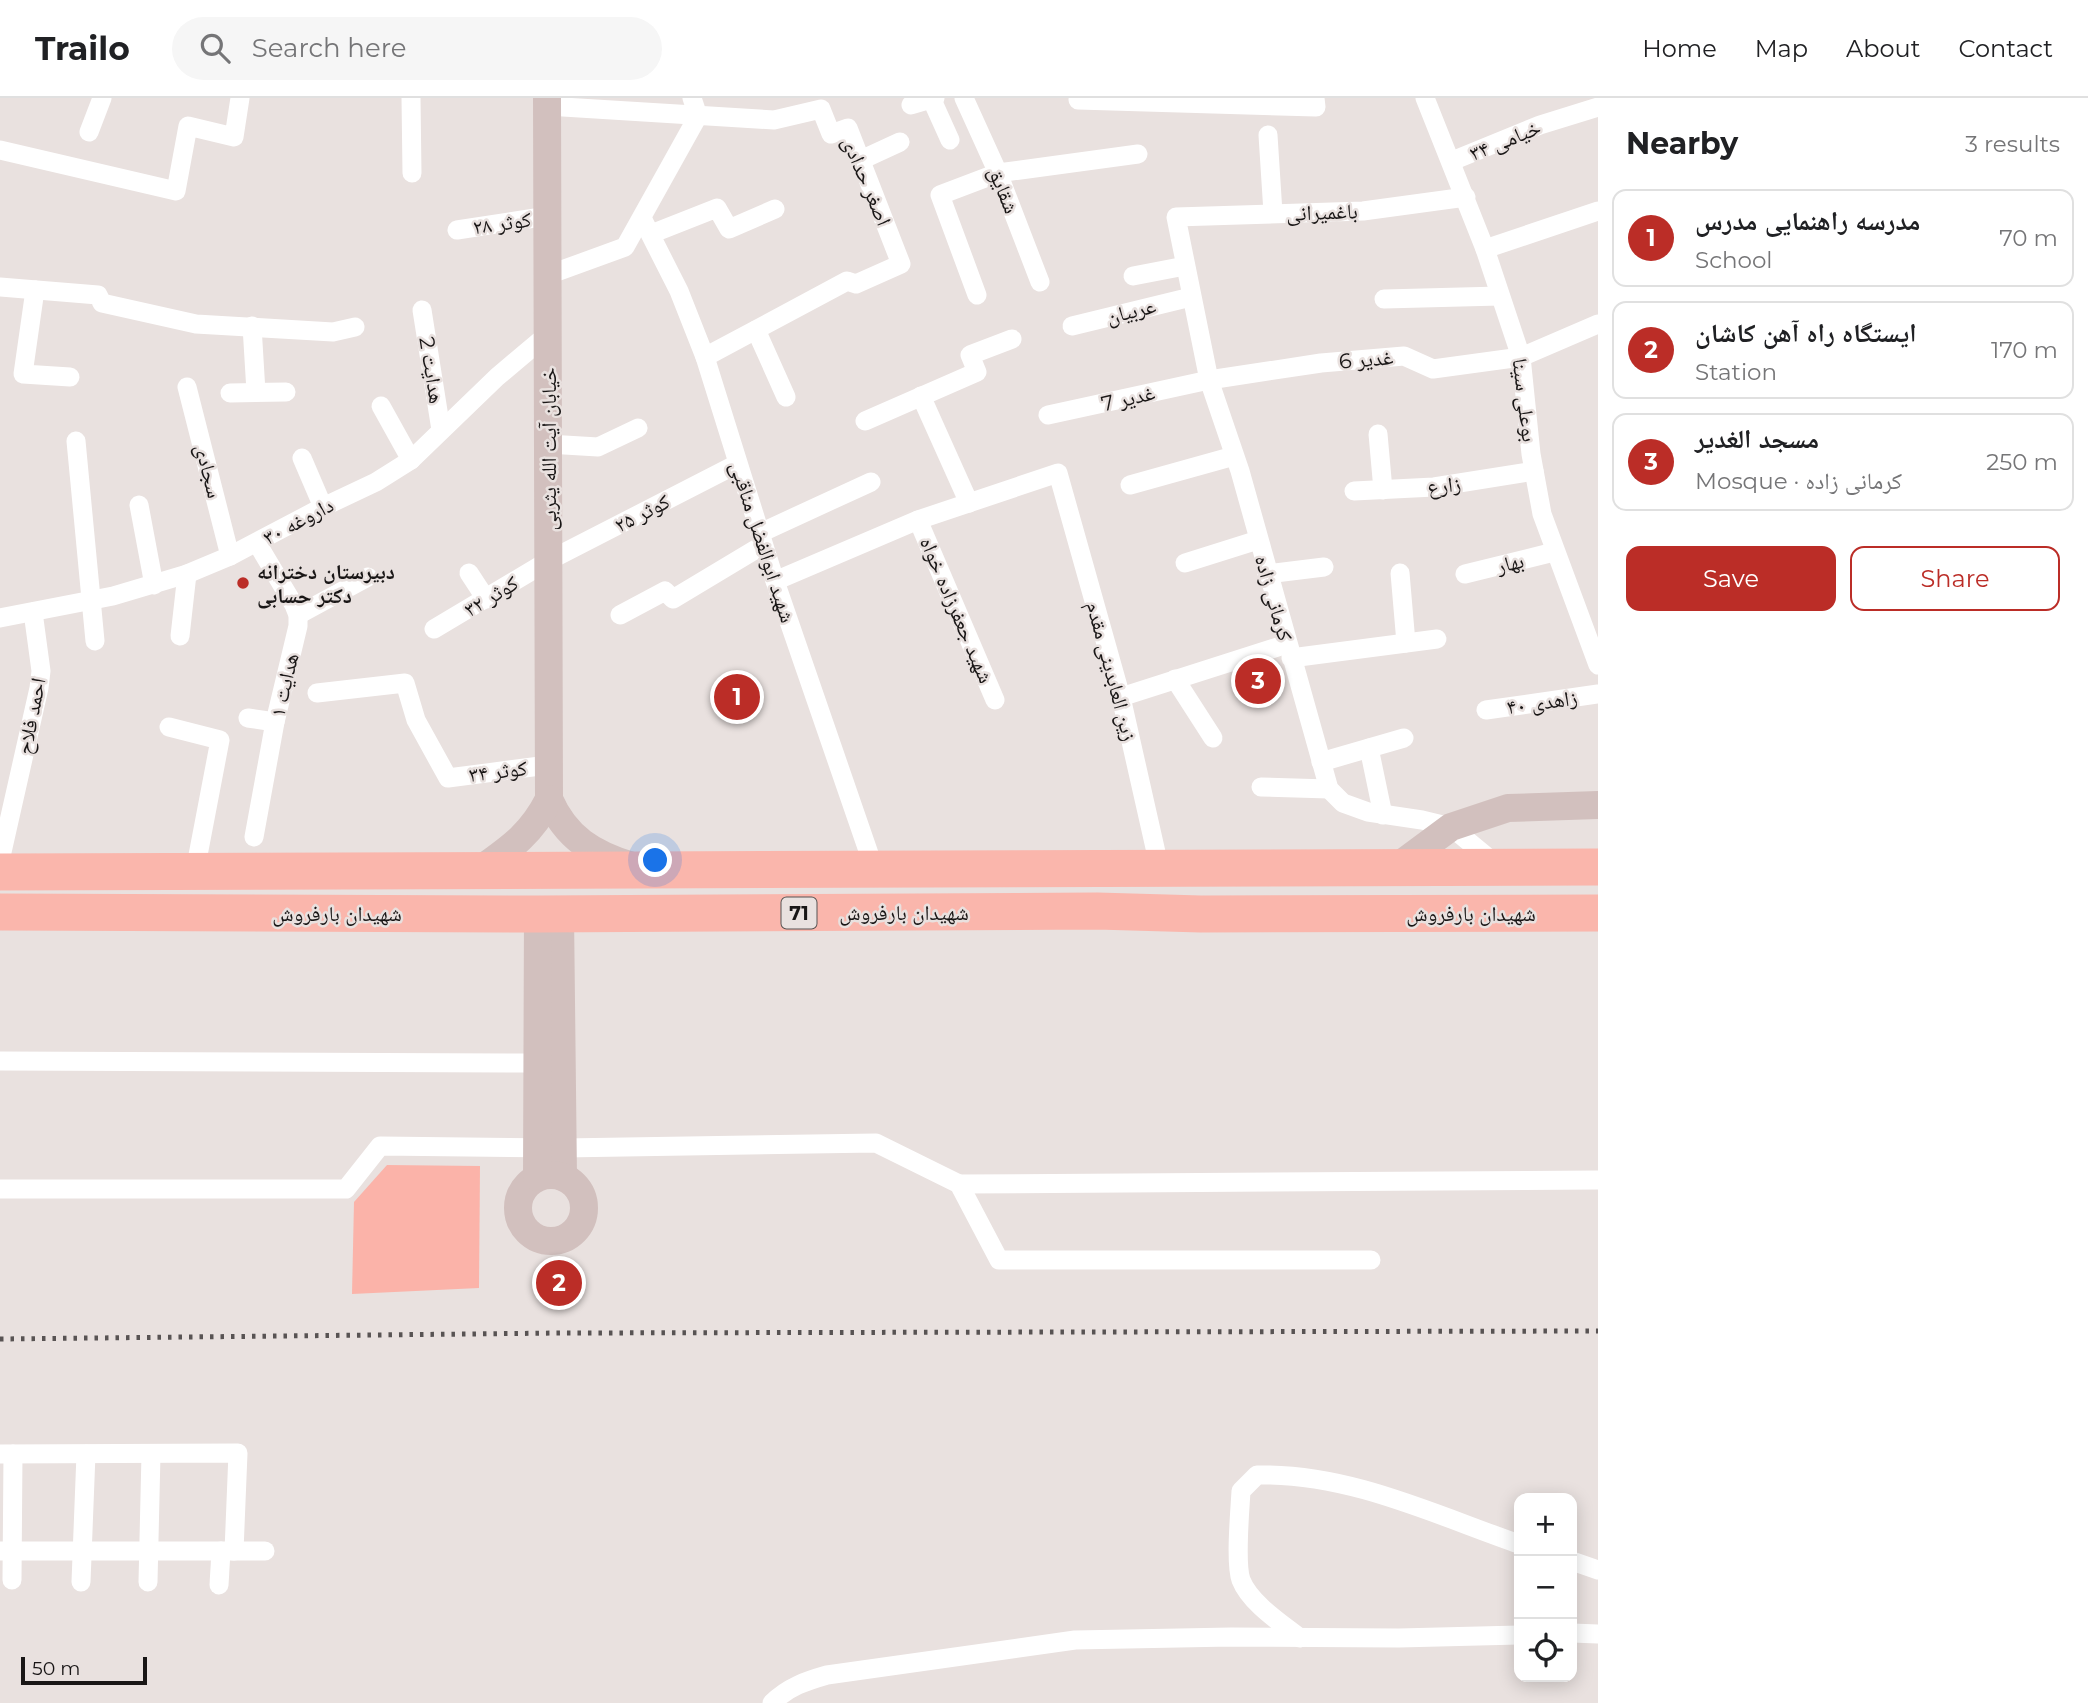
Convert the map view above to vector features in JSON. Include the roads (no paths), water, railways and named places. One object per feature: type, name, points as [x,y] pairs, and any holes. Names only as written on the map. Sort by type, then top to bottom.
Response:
[{"type":"highway","name":"شهیدان بارفروش","points":[[0,872],[1598,867]]},
{"type":"highway","points":[[1097,911],[1106,903],[1110,891],[1108,880],[1100,870]]},
{"type":"highway","points":[[1199,870],[1191,880],[1188,892],[1192,905],[1201,914]]},
{"type":"highway","name":"شهیدان بارفروش","points":[[0,912],[1598,913]]},
{"type":"main road","name":"خیابان آیت الله یثربی","points":[[547,102],[549,799]]},
{"type":"main road","points":[[549,799],[557,818],[588,848],[610,859],[646,871]]},
{"type":"main road","points":[[478,871],[530,831],[549,799]]},
{"type":"main road","points":[[1397,867],[1451,827],[1508,808],[1598,805]]},
{"type":"main road","points":[[549,914],[550,1177]]},
{"type":"street","points":[[89,132],[102,98]]},
{"type":"street","points":[[0,150],[176,191],[188,126],[234,137],[240,98]]},
{"type":"street","points":[[411,98],[412,173]]},
{"type":"street","points":[[547,102],[695,107],[774,120],[788,117],[799,98]]},
{"type":"street","name":"شقایق","points":[[964,98],[998,173],[1040,282]]},
{"type":"street","points":[[1078,100],[1186,101],[1316,107],[1315,98]]},
{"type":"street","name":"بوعلی سینا","points":[[1425,98],[1485,248],[1521,357],[1534,471],[1542,514],[1598,665]]},
{"type":"street","points":[[911,104],[934,99],[950,140]]},
{"type":"street","points":[[548,275],[625,247],[646,226],[695,107]]},
{"type":"street","name":"خیامی ۳۴","points":[[1452,161],[1540,125],[1598,107]]},
{"type":"street","name":"اصغر حدادی","points":[[755,330],[847,281],[856,284],[901,264],[848,128],[831,134],[821,109],[788,117]]},
{"type":"street","points":[[1268,135],[1273,213]]},
{"type":"street","points":[[860,160],[900,142]]},
{"type":"street","points":[[977,295],[940,195],[998,173],[1138,155]]},
{"type":"street","name":"باغمیرانی","points":[[1177,218],[1363,211],[1466,197]]},
{"type":"street","points":[[646,226],[717,208],[729,229],[775,209]]},
{"type":"street","points":[[1485,248],[1598,211]]},
{"type":"street","name":"کوثر ۲۸","points":[[457,230],[548,216]]},
{"type":"street","name":"کرمانی زاده","points":[[1177,218],[1209,380],[1234,456],[1329,789]]},
{"type":"street","name":"شهید ابوالفضل مناقبی","points":[[646,226],[686,307],[705,357],[775,581],[874,871]]},
{"type":"street","points":[[1133,276],[1185,266]]},
{"type":"street","points":[[0,287],[98,295],[102,303],[196,324],[333,332],[355,327]]},
{"type":"street","points":[[34,290],[23,374],[70,377]]},
{"type":"street","points":[[1384,299],[1500,296]]},
{"type":"street","name":"عربیان","points":[[1072,326],[1191,297]]},
{"type":"street","name":"هدایت 2","points":[[422,310],[441,430]]},
{"type":"street","name":"غدیر 6","points":[[1209,380],[1321,363],[1404,356],[1433,369],[1521,357],[1598,324]]},
{"type":"street","points":[[252,326],[256,392]]},
{"type":"street","points":[[705,357],[755,330],[786,397]]},
{"type":"street","name":"داروغه ۳۰","points":[[0,618],[92,600],[187,574],[257,543],[376,482],[411,460],[548,334]]},
{"type":"street","points":[[865,421],[977,372],[970,355],[1012,339]]},
{"type":"street","name":"غدیر 7","points":[[1048,415],[1209,380]]},
{"type":"street","name":"سجادی","points":[[187,387],[230,556]]},
{"type":"street","points":[[230,393],[286,392]]},
{"type":"street","points":[[775,581],[918,520],[969,503],[921,396]]},
{"type":"street","points":[[381,406],[411,460]]},
{"type":"street","points":[[548,444],[598,447],[638,428]]},
{"type":"street","points":[[1378,434],[1383,490]]},
{"type":"street","points":[[76,442],[96,641]]},
{"type":"street","points":[[1130,485],[1234,456]]},
{"type":"street","points":[[302,458],[323,507]]},
{"type":"street","name":"کوثر ۲۵","points":[[548,561],[737,464]]},
{"type":"street","name":"زارع","points":[[1354,491],[1466,483],[1534,471]]},
{"type":"street","name":"زین العابدینی مقدم","points":[[969,503],[1058,473],[1121,697],[1160,870]]},
{"type":"street","points":[[620,615],[665,591],[673,599],[762,539],[872,482]]},
{"type":"street","points":[[139,505],[154,585]]},
{"type":"street","name":"شهید جعفرزاده خواه","points":[[918,520],[995,700]]},
{"type":"street","points":[[1185,563],[1258,540]]},
{"type":"street","points":[[257,543],[298,615],[368,577]]},
{"type":"street","name":"بهار","points":[[1465,574],[1554,552]]},
{"type":"street","name":"کوثر ۳۲","points":[[434,629],[548,561]]},
{"type":"street","points":[[1267,574],[1324,567]]},
{"type":"street","points":[[469,573],[486,599]]},
{"type":"street","points":[[1400,573],[1406,643]]},
{"type":"street","points":[[180,636],[187,574]]},
{"type":"street","name":"احمد فلاح","points":[[0,861],[39,688],[41,671],[33,612]]},
{"type":"street","name":"هدایت ۱","points":[[254,837],[275,722],[298,626],[298,615]]},
{"type":"street","points":[[1121,697],[1175,679],[1289,651],[1437,639]]},
{"type":"street","points":[[1175,679],[1213,738]]},
{"type":"street","name":"کوثر ۳۴","points":[[317,693],[405,683],[416,720],[448,778],[548,765]]},
{"type":"street","name":"زاهدی ۴۰","points":[[1486,710],[1598,694]]},
{"type":"street","points":[[248,718],[275,722]]},
{"type":"street","points":[[169,727],[220,740],[195,871]]},
{"type":"street","points":[[1321,762],[1404,738]]},
{"type":"street","points":[[1369,748],[1382,815]]},
{"type":"street","points":[[1261,788],[1329,789],[1343,803],[1382,815],[1451,827],[1500,867]]},
{"type":"street","points":[[0,1061],[550,1063]]},
{"type":"street","points":[[0,1189],[346,1189],[380,1146],[550,1148],[876,1143],[959,1184],[1598,1181]]},
{"type":"street","points":[[959,1184],[999,1260],[1371,1260]]},
{"type":"street","points":[[12,1580],[6,1551],[6,1454],[237,1453],[228,1551],[219,1585]]},
{"type":"street","points":[[81,1582],[86,1454]]},
{"type":"street","points":[[148,1582],[151,1454]]},
{"type":"street","points":[[1300,1638],[1260,1606],[1241,1579],[1238,1536],[1241,1491],[1256,1475],[1290,1475],[1358,1487],[1514,1542]]},
{"type":"street","points":[[6,1551],[265,1551]]},
{"type":"street","points":[[1577,1564],[1598,1570]]},
{"type":"street","points":[[1577,1633],[1598,1634]]},
{"type":"street","points":[[772,1703],[783,1692],[804,1681],[827,1675],[938,1657],[1075,1640],[1514,1635]]},
{"type":"railway","points":[[0,1339],[560,1333],[1598,1331]]},
{"type":"place","name":"دبیرستان دخترانه دکتر حسابی","points":[[243,583]]},
{"type":"place","name":"مسجد الغدیر","points":[[1258,681]]},
{"type":"place","name":"مدرسه راهنمایی مدرس","points":[[737,697]]},
{"type":"place","name":"ایستگاه راه آهن کاشان","points":[[559,1283]]}]
